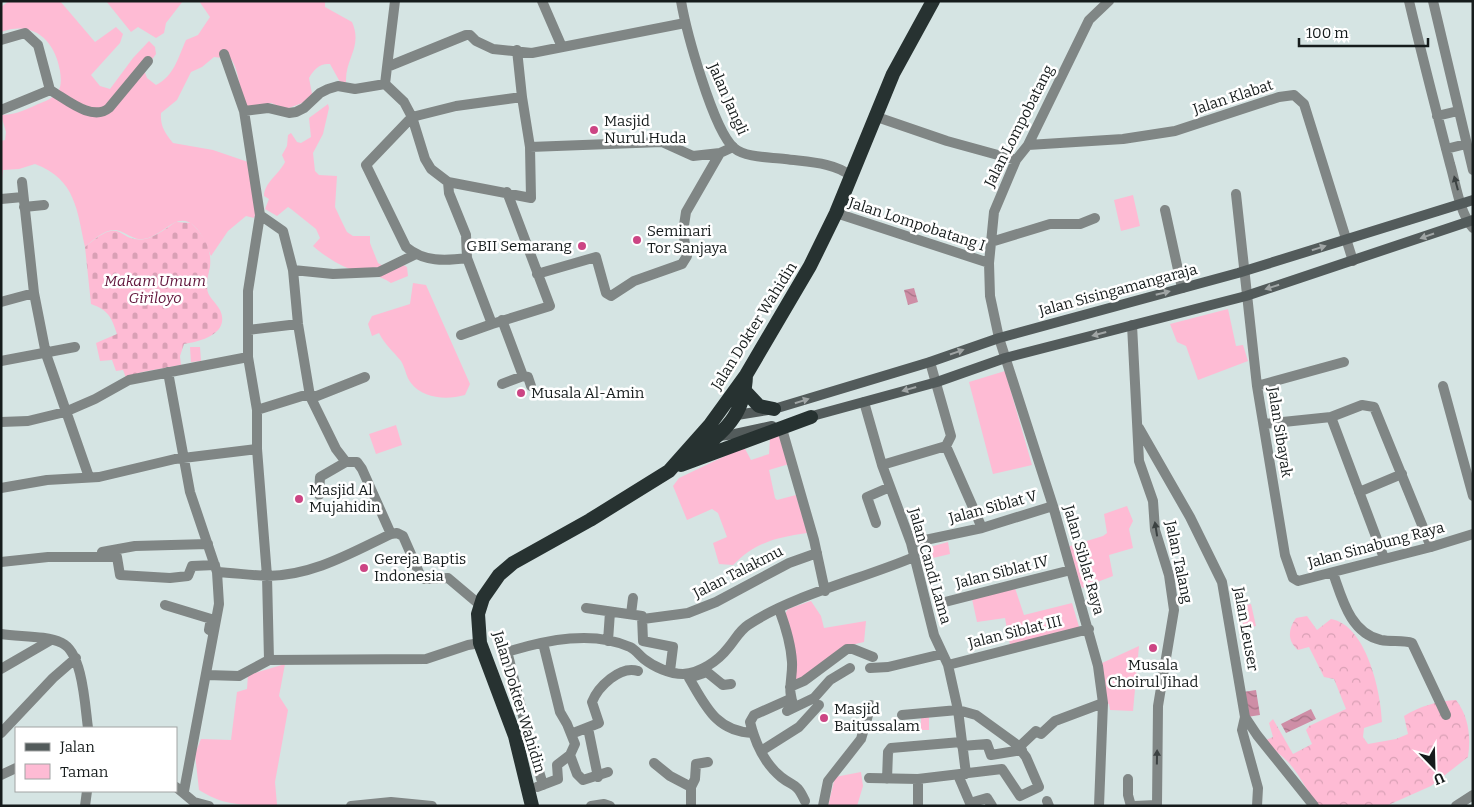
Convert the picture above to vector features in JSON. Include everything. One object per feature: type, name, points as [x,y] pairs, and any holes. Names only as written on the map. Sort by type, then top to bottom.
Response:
[{"type":"highway","name":"Jalan Dokter Wahidin","points":[[532,806],[515,736],[480,643],[478,614],[480,605],[492,583],[514,563],[590,520],[675,468],[714,431],[720,410],[746,375],[810,266],[836,214],[874,116],[893,74],[933,1]]},
{"type":"highway","points":[[714,431],[737,415],[745,391],[746,375]]},
{"type":"highway","points":[[745,391],[758,406],[774,409]]},
{"type":"highway","points":[[720,410],[737,415]]},
{"type":"highway","points":[[675,468],[811,417]]},
{"type":"main road","name":"Jalan Sisingamangaraja","points":[[737,415],[774,409],[930,362],[999,338],[1245,271],[1473,200]]},
{"type":"main road","points":[[714,431],[739,434],[838,410],[937,382],[1005,358],[1246,296],[1471,224]]},
{"type":"main road","points":[[832,392],[833,402],[838,410]]},
{"type":"street","points":[[385,84],[395,1]]},
{"type":"street","points":[[542,1],[562,47]]},
{"type":"street","name":"Jalan Jangli","points":[[681,1],[697,66],[720,125],[733,147],[746,154],[818,163],[851,176]]},
{"type":"street","name":"Jalan Lompobatang","points":[[999,338],[990,296],[989,263],[994,212],[1016,160],[1028,145],[1088,20],[1109,1]]},
{"type":"street","points":[[1409,1],[1461,204],[1471,224]]},
{"type":"street","points":[[1433,1],[1473,170]]},
{"type":"street","points":[[387,67],[466,35],[470,35],[476,41],[493,49],[518,50],[532,53],[685,23]]},
{"type":"street","points":[[1,40],[25,33],[38,44],[50,90],[92,113],[103,112],[109,108],[148,60]]},
{"type":"street","points":[[385,84],[404,102],[412,117],[428,165],[448,182],[531,198],[530,148],[522,97],[518,50]]},
{"type":"street","points":[[224,54],[244,111],[260,215],[248,291],[248,356],[257,410],[256,449],[267,576],[269,660]]},
{"type":"street","points":[[244,111],[268,108],[296,112],[328,89],[341,86],[355,88],[385,84]]},
{"type":"street","points":[[1,110],[50,90]]},
{"type":"street","name":"Jalan Klabat","points":[[1028,145],[1123,139],[1175,131],[1279,97],[1294,95],[1304,104],[1346,240]]},
{"type":"street","points":[[467,258],[438,261],[416,254],[406,246],[366,166],[368,161],[412,117],[456,106],[522,97]]},
{"type":"street","points":[[1437,116],[1458,111]]},
{"type":"street","points":[[874,116],[948,141],[1016,160]]},
{"type":"street","points":[[530,148],[656,142],[666,143],[693,156],[720,153],[733,147]]},
{"type":"street","points":[[1446,149],[1466,144]]},
{"type":"street","points":[[538,274],[596,257],[606,293],[614,294],[634,281],[653,276],[684,261],[687,253],[683,232],[686,212],[720,153]]},
{"type":"street","points":[[22,182],[34,293],[46,354],[89,477]]},
{"type":"street","points":[[448,182],[449,193],[466,235],[467,258],[523,376]]},
{"type":"street","points":[[461,335],[550,306],[507,192]]},
{"type":"street","points":[[1236,194],[1246,296]]},
{"type":"street","points":[[1,199],[44,205]]},
{"type":"street","points":[[1165,210],[1182,288]]},
{"type":"street","name":"Jalan Lompobatang I","points":[[836,214],[989,263]]},
{"type":"street","points":[[260,215],[283,231],[293,270],[298,324],[310,396],[336,448],[346,462]]},
{"type":"street","points":[[991,242],[1040,227],[1054,224],[1080,224],[1095,218]]},
{"type":"street","points":[[1346,240],[1353,261]]},
{"type":"street","points":[[293,270],[333,274],[373,273],[385,270],[416,254]]},
{"type":"street","points":[[1,302],[34,293]]},
{"type":"street","name":"Jalan Sibayak","points":[[1246,296],[1257,386],[1290,573]]},
{"type":"street","points":[[248,330],[298,324]]},
{"type":"street","name":"Jalan Talang","points":[[1132,325],[1139,460],[1152,500],[1155,530],[1171,581],[1174,614],[1158,706],[1157,805]]},
{"type":"street","points":[[999,338],[1005,358]]},
{"type":"street","points":[[1,361],[46,354],[75,346]]},
{"type":"street","points":[[1,422],[28,421],[65,412],[95,399],[129,380],[248,356]]},
{"type":"street","name":"Jalan Siblat Raya","points":[[1005,358],[1053,506],[1098,666],[1103,704],[1102,776],[1099,806]]},
{"type":"street","points":[[882,465],[946,446],[951,436],[930,362]]},
{"type":"street","points":[[1257,386],[1344,362]]},
{"type":"street","points":[[168,372],[173,406],[186,458],[190,492],[216,568],[219,604],[211,653],[180,789],[194,804],[210,806]]},
{"type":"street","points":[[502,384],[523,376],[529,378],[531,386]]},
{"type":"street","points":[[257,410],[310,396],[317,396],[365,377]]},
{"type":"street","points":[[1443,386],[1462,449],[1473,496]]},
{"type":"street","name":"Jalan Candi Lama","points":[[864,402],[882,465],[911,542],[923,598],[942,654],[948,665],[958,710],[962,744],[962,775],[968,800]]},
{"type":"street","points":[[1264,424],[1331,417],[1362,405],[1371,406],[1376,410],[1431,547]]},
{"type":"street","points":[[1331,417],[1384,558]]},
{"type":"street","name":"Jalan Leuser","points":[[1137,425],[1190,517],[1222,582],[1245,717],[1257,735],[1314,806]]},
{"type":"street","points":[[782,429],[817,554],[825,591]]},
{"type":"street","points":[[946,446],[982,528]]},
{"type":"street","points":[[1,488],[47,480],[89,477],[186,458],[256,449]]},
{"type":"street","points":[[319,495],[320,477],[346,462],[356,462],[362,469],[390,534]]},
{"type":"street","points":[[1359,492],[1402,474]]},
{"type":"street","points":[[876,523],[867,500],[868,496],[890,487]]},
{"type":"street","name":"Jalan Siblat V","points":[[911,542],[982,528],[1053,506]]},
{"type":"street","points":[[1,562],[88,556],[118,558],[120,575],[170,578],[188,576],[192,566],[267,576],[316,568],[390,534],[397,533],[403,536],[422,577],[425,579],[448,578],[480,605]]},
{"type":"street","name":"Jalan Sinabung Raya","points":[[1290,573],[1298,581],[1431,547],[1473,534]]},
{"type":"street","points":[[88,556],[135,546],[208,544]]},
{"type":"street","name":"Jalan Talakmu","points":[[643,619],[688,613],[716,602],[794,561],[817,554]]},
{"type":"street","points":[[644,659],[670,672],[692,672],[712,662],[728,649],[740,631],[779,608],[914,557]]},
{"type":"street","name":"Jalan Siblat IV","points":[[941,603],[1071,570]]},
{"type":"street","points":[[1333,573],[1345,607],[1362,631],[1376,639],[1412,643],[1446,715]]},
{"type":"street","points":[[631,614],[633,598]]},
{"type":"street","points":[[165,605],[211,619],[207,639],[211,653]]},
{"type":"street","points":[[586,608],[631,614],[643,619],[643,641],[672,645],[674,648],[670,672]]},
{"type":"street","points":[[779,608],[786,627],[792,663],[791,706]]},
{"type":"street","points":[[608,641],[610,612]]},
{"type":"street","name":"Jalan Siblat III","points":[[948,665],[1089,629]]},
{"type":"street","points":[[1,634],[62,643],[76,658],[88,727]]},
{"type":"street","points":[[543,785],[514,686],[508,653],[561,638],[608,641],[632,648],[658,672],[689,678],[707,672],[723,685],[731,684]]},
{"type":"street","points":[[1,669],[51,640]]},
{"type":"street","points":[[206,675],[239,676],[269,660],[426,659],[480,643]]},
{"type":"street","points":[[529,790],[558,779],[556,765],[570,755],[574,744],[572,734],[560,712],[543,643]]},
{"type":"street","points":[[790,686],[804,681],[847,649],[853,649],[872,657]]},
{"type":"street","points":[[870,668],[888,667],[942,654]]},
{"type":"street","points":[[1,733],[53,678],[76,658]]},
{"type":"street","points":[[805,801],[799,787],[781,777],[761,751],[750,722],[752,717],[814,698],[830,680],[850,668]]},
{"type":"street","points":[[572,734],[599,723],[592,702],[604,683],[628,669],[638,670]]},
{"type":"street","points":[[689,678],[713,717],[738,731],[753,732]]},
{"type":"street","points":[[887,778],[888,752],[891,748],[988,744],[991,755],[1020,749],[1036,730],[1041,734],[1055,721],[1103,704]]},
{"type":"street","points":[[761,751],[800,727],[819,705]]},
{"type":"street","points":[[823,806],[828,781],[861,739],[871,706]]},
{"type":"street","points":[[869,778],[918,779],[1004,770],[1021,796],[1039,787],[1020,749],[1010,737],[967,711],[958,710],[902,715]]},
{"type":"street","points":[[1245,717],[1242,730],[1258,788],[1257,806]]},
{"type":"street","points":[[588,728],[598,777]]},
{"type":"street","points":[[570,755],[581,780],[598,777],[608,772]]},
{"type":"street","points":[[691,806],[691,787],[695,780],[697,763],[708,762]]},
{"type":"street","points":[[654,763],[670,776],[691,787]]},
{"type":"street","points":[[1,775],[15,768]]},
{"type":"street","points":[[918,779],[918,806]]},
{"type":"street","points":[[1128,779],[1129,802],[1132,806],[1157,805]]},
{"type":"street","points":[[85,806],[87,792]]},
{"type":"street","points":[[1456,806],[1473,795]]},
{"type":"street","points":[[958,805],[968,800],[972,803],[987,798],[992,806]]},
{"type":"street","points":[[351,806],[391,802],[432,806]]},
{"type":"street","points":[[591,806],[604,804],[610,806]]},
{"type":"green space","points":[[9,1],[60,1],[95,42],[116,27],[123,34],[120,43],[91,75],[100,86],[110,89],[133,58],[149,41],[155,47],[156,54],[144,70],[147,78],[156,85],[167,77],[175,66],[186,40],[198,35],[210,17],[199,1],[325,1],[325,7],[352,22],[356,39],[346,74],[346,82],[340,82],[330,64],[320,66],[315,69],[309,78],[313,99],[286,109],[271,103],[249,110],[245,104],[237,72],[231,59],[214,57],[202,67],[191,72],[177,100],[161,113],[161,122],[173,143],[213,150],[251,163],[256,211],[254,218],[246,216],[228,231],[211,256],[198,230],[188,222],[181,221],[174,223],[152,237],[143,239],[112,230],[97,237],[85,247],[80,221],[67,187],[49,170],[35,164],[19,169],[3,170],[1,187],[1,141],[5,140],[6,132],[1,115],[30,108],[49,99],[57,93],[61,82],[60,71],[53,50],[41,35],[23,29],[1,32],[1,7]]},
{"type":"green space","points":[[106,1],[183,1],[166,23],[164,33],[156,38],[138,27],[131,32]]},
{"type":"green space","points":[[328,104],[329,108],[323,134],[313,153],[315,171],[319,175],[337,176],[335,207],[347,232],[353,236],[370,236],[370,243],[378,263],[385,267],[400,263],[407,267],[408,276],[391,283],[378,276],[346,267],[323,254],[313,246],[320,238],[316,229],[288,207],[277,216],[265,209],[269,199],[264,196],[265,191],[269,182],[285,162],[282,155],[287,146],[288,135],[291,133],[297,142],[301,143],[311,137],[309,118]]},
{"type":"green space","points":[[1133,195],[1140,226],[1121,231],[1114,200]]},
{"type":"green space","name":"Makam Umum Giriloyo","points":[[176,222],[191,223],[200,232],[206,243],[210,254],[207,291],[220,310],[221,325],[217,331],[205,339],[184,344],[180,356],[181,365],[142,372],[126,378],[123,370],[116,371],[112,360],[100,361],[96,343],[117,334],[108,314],[91,304],[85,247],[107,232],[114,231],[129,238],[145,239]]},
{"type":"green space","points":[[413,283],[426,285],[470,384],[465,395],[443,398],[422,392],[411,383],[401,361],[379,333],[372,336],[368,324],[372,316],[410,304]]},
{"type":"green space","points":[[1228,309],[1236,346],[1243,345],[1248,361],[1198,380],[1186,346],[1177,342],[1170,324]]},
{"type":"green space","points":[[190,347],[200,347],[201,361],[191,362]]},
{"type":"green space","points":[[1005,371],[1032,465],[993,474],[969,382]]},
{"type":"green space","points":[[396,425],[402,445],[376,454],[369,434]]},
{"type":"green space","points":[[781,435],[789,464],[769,470],[775,498],[777,500],[796,495],[807,533],[767,542],[741,557],[733,565],[719,564],[713,543],[727,537],[718,513],[712,509],[687,520],[673,486],[679,478],[744,447],[751,460],[769,454],[770,438]]},
{"type":"green space","points":[[1127,506],[1133,521],[1129,529],[1133,548],[1109,555],[1113,576],[1082,588],[1067,547],[1103,536],[1107,533],[1104,514]]},
{"type":"green space","points":[[948,542],[950,554],[933,558],[930,547]]},
{"type":"green space","points":[[1015,588],[1024,615],[1072,603],[1080,630],[1010,645],[1005,618],[977,622],[972,599]]},
{"type":"green space","points":[[811,601],[821,616],[824,628],[866,621],[864,642],[847,646],[806,677],[792,680],[785,614],[788,609]]},
{"type":"green space","points":[[1251,604],[1256,626],[1244,629],[1239,607]]},
{"type":"green space","points":[[1307,616],[1317,630],[1331,619],[1343,624],[1354,633],[1362,646],[1375,677],[1382,722],[1364,728],[1363,737],[1368,744],[1396,739],[1408,734],[1404,716],[1416,709],[1456,700],[1464,713],[1468,727],[1468,757],[1431,786],[1386,806],[1319,806],[1293,768],[1266,740],[1273,737],[1269,723],[1273,719],[1293,754],[1312,744],[1306,730],[1309,726],[1346,709],[1334,679],[1324,677],[1309,647],[1298,650],[1290,639],[1293,622],[1296,618]]},
{"type":"green space","points":[[1139,646],[1133,711],[1110,710],[1109,704],[1105,703],[1102,663]]},
{"type":"green space","points":[[285,664],[279,696],[288,710],[275,782],[277,805],[236,804],[218,800],[199,790],[195,754],[201,739],[231,740],[237,692],[247,689],[248,675]]},
{"type":"green space","points":[[921,716],[929,716],[929,730],[921,730]]},
{"type":"green space","points":[[861,772],[863,786],[857,806],[828,806],[835,777]]},
{"type":"water","points":[[914,288],[918,302],[908,305],[904,290]]},
{"type":"water","points":[[1256,690],[1260,715],[1247,717],[1243,692]]},
{"type":"water","points":[[1311,709],[1316,719],[1286,733],[1281,724]]},
{"type":"place","name":"Masjid Nurul Huda","points":[[594,130]]},
{"type":"place","name":"Seminari Tor Sanjaya","points":[[637,240]]},
{"type":"place","name":"GBII Semarang","points":[[582,246]]},
{"type":"place","name":"Musala Al-Amin","points":[[521,393]]},
{"type":"place","name":"Masjid Al Mujahidin","points":[[299,499]]},
{"type":"place","name":"Gereja Baptis Indonesia","points":[[364,568]]},
{"type":"place","name":"Musala Choirul Jihad","points":[[1153,648]]},
{"type":"place","name":"Masjid Baitussalam","points":[[824,718]]}]
